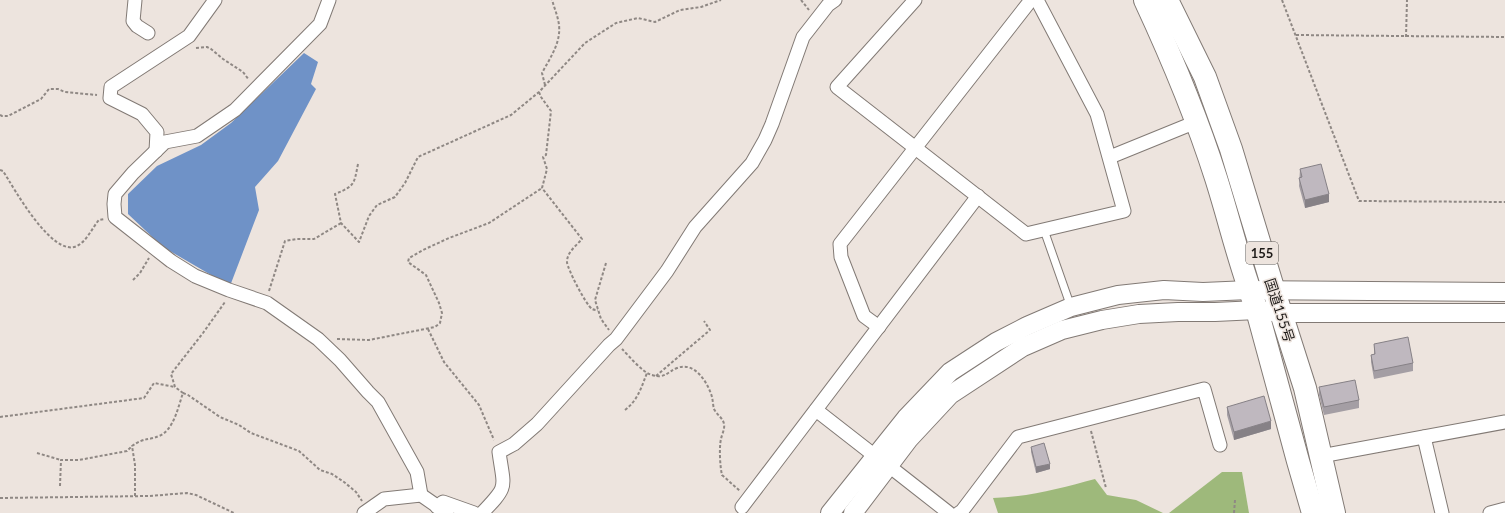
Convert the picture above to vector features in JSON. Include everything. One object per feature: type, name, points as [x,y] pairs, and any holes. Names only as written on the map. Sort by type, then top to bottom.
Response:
[{"type":"highway","name":"国道155号","points":[[1145,0],[1161,34],[1196,122],[1216,178],[1249,290],[1257,310],[1314,513]]},
{"type":"highway","name":"国道155号","points":[[1168,0],[1205,77],[1231,149],[1305,388],[1334,513]]},
{"type":"street","points":[[135,0],[133,20],[137,26],[148,33]]},
{"type":"street","points":[[156,151],[157,132],[142,114],[110,98],[111,87],[190,36],[214,0]]},
{"type":"street","points":[[329,0],[320,24],[235,110],[197,136],[165,142],[133,173],[115,194],[115,217],[170,261],[196,276],[232,291],[265,302],[318,339],[340,360],[378,402],[417,472],[421,496]]},
{"type":"street","points":[[482,513],[498,496],[504,485],[499,452],[514,444],[537,424],[609,344],[616,339],[667,271],[695,227],[752,163],[772,124],[803,37],[828,5],[835,0]]},
{"type":"street","points":[[915,0],[838,88],[1026,234],[1124,211],[1097,114],[1037,0]]},
{"type":"street","points":[[879,327],[864,316],[841,257],[840,244],[1031,0]]},
{"type":"street","points":[[1110,157],[1196,122]]},
{"type":"street","points":[[745,502],[978,196]]},
{"type":"street","points":[[853,513],[906,418],[950,372],[996,342],[1027,326],[1071,307],[1118,295],[1164,290],[1203,292],[1249,290],[1505,292]]},
{"type":"street","points":[[830,513],[882,461],[909,439],[950,395],[1023,347],[1062,330],[1102,320],[1139,314],[1178,312],[1257,310],[1281,312],[1505,313]]},
{"type":"street","points":[[959,513],[1018,437],[1088,418],[1204,388],[1220,445]]},
{"type":"street","points":[[816,410],[949,513]]},
{"type":"street","points":[[1321,456],[1505,422]]},
{"type":"street","points":[[1424,437],[1442,513]]},
{"type":"street","points":[[366,512],[384,500],[421,496],[442,510],[443,502],[474,513]]},
{"type":"street","points":[[1490,513],[1505,509]]},
{"type":"lane","points":[[1044,230],[1071,307]]},
{"type":"path","points":[[545,85],[542,73],[558,40],[559,26],[552,0]]},
{"type":"path","points":[[358,164],[354,181],[348,189],[335,194],[341,223],[359,242],[369,216],[377,205],[395,197],[405,183],[418,157],[511,115],[539,92],[585,43],[616,23],[638,18],[655,22],[680,10],[701,7],[721,0]]},
{"type":"path","points":[[1282,0],[1359,201],[1505,202]]},
{"type":"path","points":[[1406,37],[1407,0]]},
{"type":"path","points":[[1296,35],[1505,37]]},
{"type":"path","points":[[196,48],[207,46],[243,72],[247,76],[253,92]]},
{"type":"path","points":[[0,115],[8,116],[41,99],[49,89],[110,96]]},
{"type":"path","points":[[318,339],[369,340],[428,329],[435,327],[440,323],[442,313],[426,274],[408,262],[409,258],[449,238],[489,223],[542,188],[547,169],[543,157],[546,155],[551,111],[539,92]]},
{"type":"path","points":[[0,170],[4,171],[28,211],[43,229],[64,246],[77,246],[84,240],[99,220],[115,217]]},
{"type":"path","points":[[542,188],[582,239],[570,251],[567,262],[579,290],[587,303],[592,309],[598,310]]},
{"type":"path","points":[[265,302],[285,241],[314,239],[341,223]]},
{"type":"path","points":[[133,280],[140,273],[155,249]]},
{"type":"path","points":[[606,263],[594,300],[606,326],[616,339],[617,344],[648,373],[656,376],[667,375],[677,368],[687,366],[693,369],[704,379],[712,397],[714,409],[724,422],[725,428],[720,440],[719,450],[722,475],[745,502]]},
{"type":"path","points":[[175,387],[171,374],[203,333],[232,291]]},
{"type":"path","points":[[656,376],[710,330],[704,321]]},
{"type":"path","points":[[428,329],[444,362],[479,405],[499,452]]},
{"type":"path","points":[[625,410],[638,397],[648,373]]},
{"type":"path","points":[[0,416],[144,398],[154,382],[175,387],[215,415],[239,425],[251,433],[299,451],[320,470],[332,474],[356,492],[366,512]]},
{"type":"path","points":[[37,453],[61,460],[79,460],[127,451],[140,440],[159,436],[168,430],[173,421],[183,393]]},
{"type":"path","points":[[1088,418],[1106,488]]},
{"type":"path","points":[[132,446],[135,465],[135,496]]},
{"type":"path","points":[[60,486],[61,460]]},
{"type":"path","points":[[0,498],[135,496],[187,493],[196,495],[234,513]]},
{"type":"path","points":[[1234,513],[1235,500]]},
{"type":"green space","points":[[1222,472],[1242,472],[1249,513],[1169,513]]},
{"type":"green space","points":[[1095,479],[1107,495],[1136,500],[1163,513],[998,513],[993,498],[1032,494]]},
{"type":"water","points":[[304,53],[318,62],[311,84],[316,89],[278,161],[255,187],[259,210],[230,286],[163,247],[128,214],[128,194],[157,166],[201,145],[231,123]]},
{"type":"building","points":[[1321,164],[1329,194],[1305,200],[1299,178],[1302,177],[1300,169]]},
{"type":"building","points":[[1408,337],[1413,363],[1374,371],[1371,355],[1375,354],[1374,344]]},
{"type":"building","points":[[1355,380],[1359,400],[1324,407],[1319,387]]},
{"type":"building","points":[[1264,396],[1271,421],[1234,432],[1227,407]]},
{"type":"building","points":[[1044,443],[1050,464],[1036,467],[1031,447]]}]
